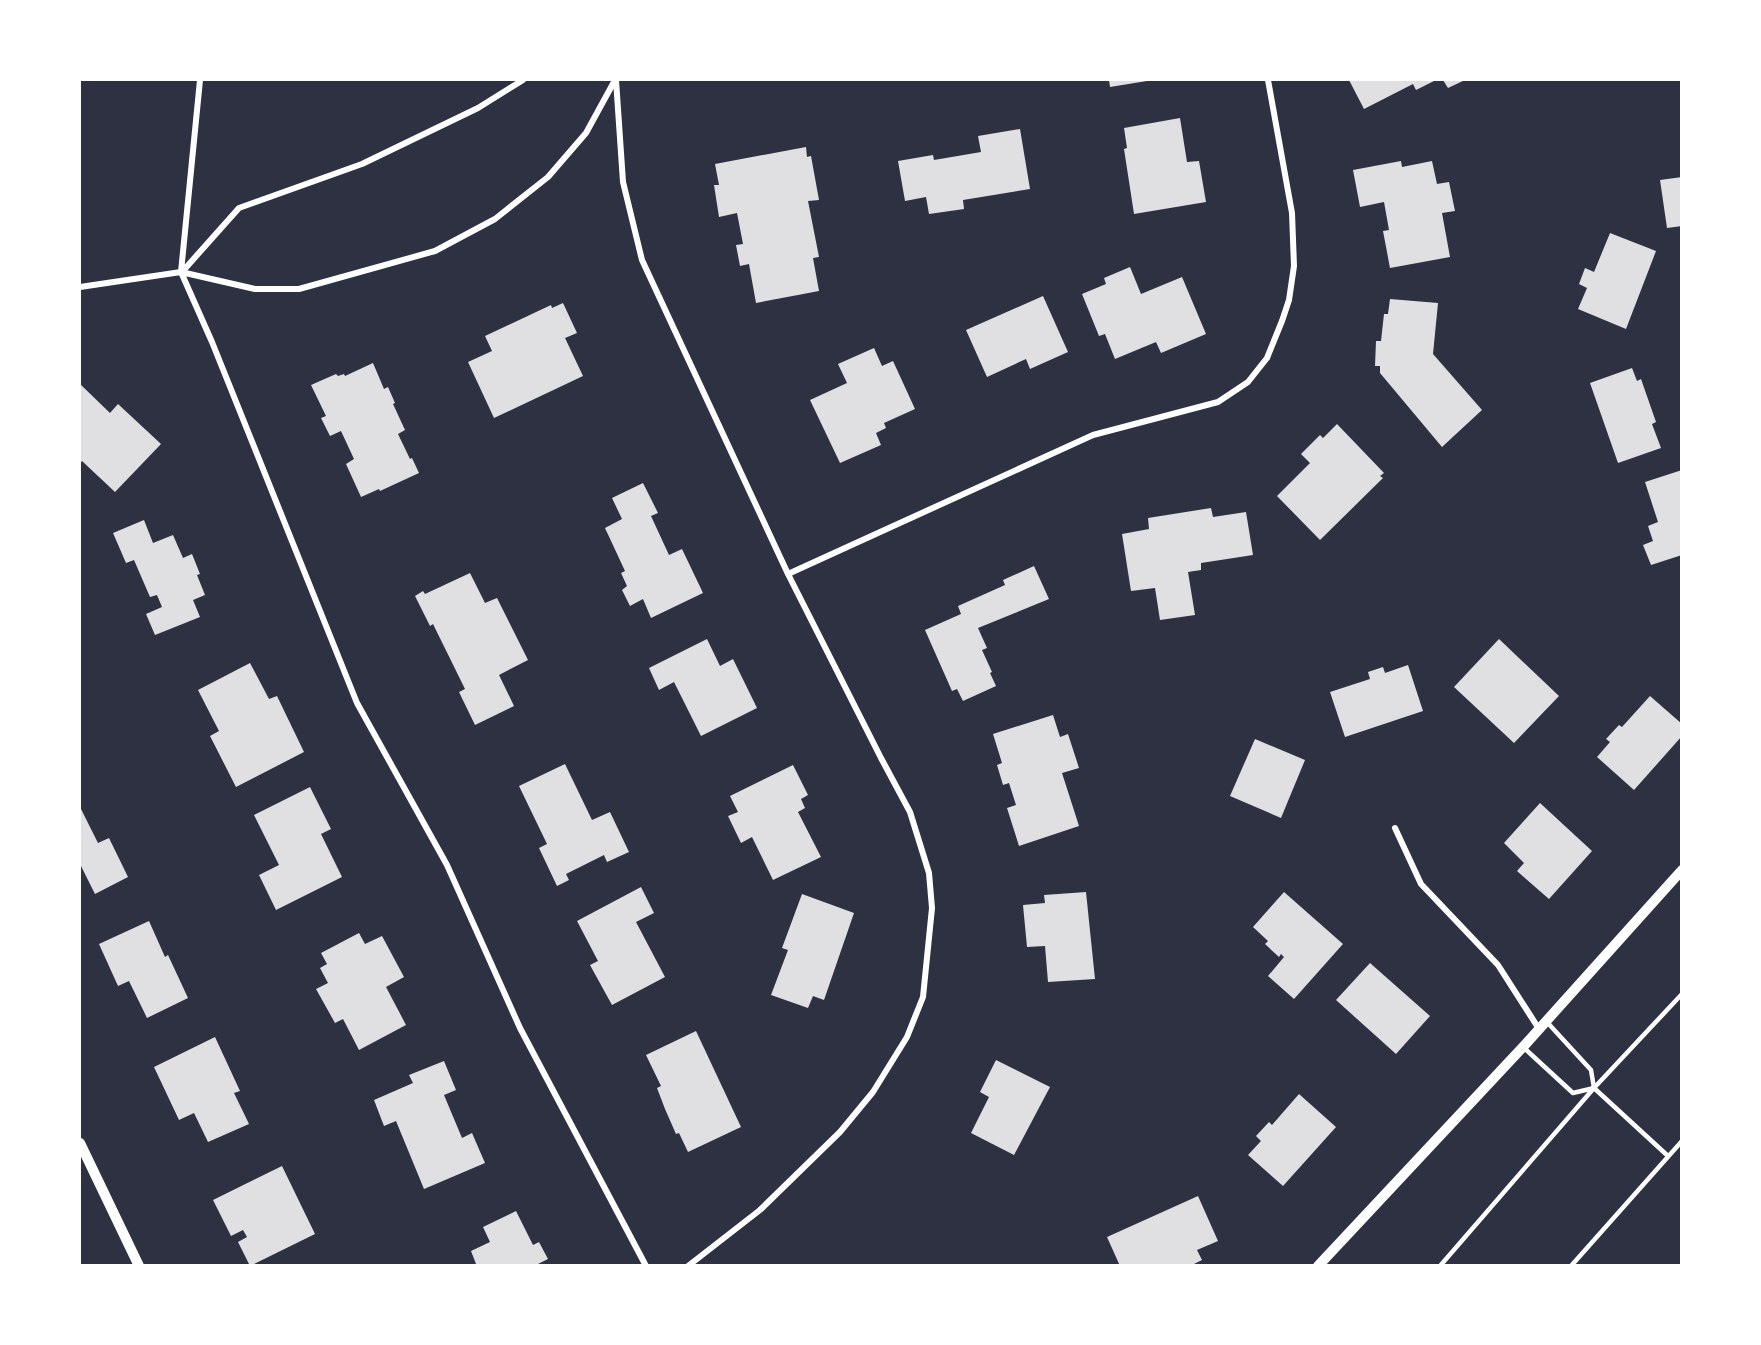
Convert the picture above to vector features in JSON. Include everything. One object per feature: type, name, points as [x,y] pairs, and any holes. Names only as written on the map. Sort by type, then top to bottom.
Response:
[{"type":"street","points":[[200,80],[181,272],[212,342],[357,703],[447,865],[520,1028],[646,1266]]},
{"type":"street","points":[[181,272],[239,208],[362,164],[478,108],[524,80]]},
{"type":"street","points":[[80,286],[181,272],[255,289],[299,289],[435,251],[495,219],[548,177],[586,133],[616,80]]},
{"type":"street","points":[[616,80],[623,182],[642,260],[788,574],[910,812],[929,873],[932,908],[922,997],[907,1037],[873,1092],[840,1132],[760,1210],[688,1266]]},
{"type":"street","points":[[788,574],[1093,435],[1218,402],[1248,382],[1267,358],[1282,321],[1289,300],[1294,266],[1292,213],[1268,80]]},
{"type":"street","points":[[1395,828],[1421,884],[1498,965],[1542,1025]]},
{"type":"street","points":[[1318,1266],[1523,1047],[1682,870]]},
{"type":"street","points":[[80,1143],[139,1266]]},
{"type":"lane","points":[[1440,1266],[1594,1088],[1682,994]]},
{"type":"lane","points":[[1542,1025],[1591,1070],[1594,1088],[1668,1156]]},
{"type":"lane","points":[[1523,1047],[1573,1093],[1594,1088]]},
{"type":"lane","points":[[1571,1266],[1682,1141]]},
{"type":"building","points":[[1109,80],[1147,80],[1147,81],[1110,87]]},
{"type":"building","points":[[1349,80],[1436,80],[1416,90],[1413,84],[1364,109]]},
{"type":"building","points":[[1443,80],[1465,80],[1448,88]]},
{"type":"building","points":[[1180,118],[1187,162],[1199,161],[1206,202],[1134,214],[1124,149],[1127,148],[1124,128]]},
{"type":"building","points":[[1020,129],[1030,189],[963,200],[964,209],[929,214],[926,197],[905,201],[898,161],[933,155],[934,160],[981,152],[978,136]]},
{"type":"building","points":[[806,147],[807,157],[811,156],[819,200],[808,201],[819,257],[813,258],[819,291],[756,303],[749,264],[740,266],[736,245],[743,244],[737,213],[719,217],[714,185],[719,185],[715,164]]},
{"type":"building","points":[[1401,161],[1402,167],[1432,161],[1437,184],[1449,182],[1455,211],[1442,213],[1450,257],[1390,268],[1383,231],[1389,230],[1384,202],[1360,207],[1353,170]]},
{"type":"building","points":[[1682,177],[1682,226],[1667,228],[1660,180]]},
{"type":"building","points":[[1610,233],[1656,251],[1626,329],[1578,309],[1587,288],[1579,284],[1585,268],[1594,272]]},
{"type":"building","points":[[1130,267],[1141,294],[1182,277],[1206,334],[1161,353],[1156,342],[1115,359],[1105,334],[1099,336],[1082,294],[1106,284],[1104,278]]},
{"type":"building","points":[[1043,296],[1068,352],[1030,369],[1026,359],[987,377],[966,330]]},
{"type":"building","points":[[1390,299],[1438,303],[1433,354],[1482,410],[1442,447],[1380,373],[1380,366],[1375,366],[1376,341],[1381,341],[1384,314],[1388,314]]},
{"type":"building","points":[[563,303],[577,333],[565,338],[583,376],[494,418],[468,362],[492,351],[485,336],[551,305],[552,308]]},
{"type":"building","points":[[874,348],[882,366],[893,361],[915,409],[884,423],[886,428],[876,433],[881,445],[840,463],[810,400],[847,383],[838,364]]},
{"type":"building","points":[[373,363],[384,389],[388,387],[395,403],[393,404],[405,430],[398,434],[419,473],[361,497],[346,464],[354,459],[341,431],[330,436],[321,418],[326,416],[311,385],[336,374],[345,376]]},
{"type":"building","points":[[1632,368],[1637,381],[1641,379],[1656,422],[1652,424],[1661,448],[1618,463],[1590,383]]},
{"type":"building","points":[[80,384],[110,413],[118,404],[161,444],[115,492],[82,461],[80,463]]},
{"type":"building","points":[[1337,424],[1384,473],[1380,476],[1383,478],[1320,540],[1277,496],[1310,463],[1301,454],[1320,435],[1323,438]]},
{"type":"building","points":[[1682,470],[1682,555],[1651,565],[1643,545],[1653,541],[1648,526],[1658,522],[1645,482]]},
{"type":"building","points":[[643,483],[658,513],[651,516],[669,555],[682,549],[703,593],[651,618],[643,599],[630,606],[622,590],[627,586],[621,573],[625,571],[605,528],[622,519],[612,498]]},
{"type":"building","points":[[1211,508],[1213,517],[1246,512],[1253,555],[1201,563],[1201,570],[1188,572],[1195,615],[1160,620],[1155,588],[1131,591],[1122,534],[1149,529],[1148,518]]},
{"type":"building","points":[[144,520],[153,543],[173,535],[183,558],[192,554],[205,595],[193,600],[200,617],[155,635],[146,614],[162,607],[157,595],[150,597],[134,560],[126,563],[113,533]]},
{"type":"building","points":[[1034,566],[1049,599],[978,628],[987,648],[982,650],[996,686],[963,701],[957,689],[952,691],[925,630],[961,614],[958,606],[1005,585],[1003,580]]},
{"type":"building","points":[[470,573],[485,603],[497,598],[528,660],[499,675],[514,706],[475,725],[459,692],[465,689],[433,624],[430,626],[415,596],[423,591],[425,594]]},
{"type":"building","points":[[707,639],[720,666],[733,659],[757,708],[701,736],[674,682],[659,690],[649,668]]},
{"type":"building","points":[[1499,639],[1559,696],[1514,743],[1454,687]]},
{"type":"building","points":[[250,663],[269,699],[277,696],[304,752],[236,787],[210,736],[219,731],[198,690]]},
{"type":"building","points":[[1408,665],[1423,711],[1345,737],[1330,692],[1370,679],[1368,672],[1383,667],[1385,673]]},
{"type":"building","points":[[1650,696],[1682,724],[1682,736],[1634,790],[1597,757],[1610,742],[1606,739],[1619,725],[1622,727]]},
{"type":"building","points":[[1053,715],[1060,737],[1068,734],[1079,768],[1062,773],[1079,826],[1019,846],[1007,808],[1016,805],[1009,783],[1003,785],[997,765],[1002,763],[993,734]]},
{"type":"building","points":[[1255,739],[1305,760],[1281,818],[1230,796]]},
{"type":"building","points":[[565,764],[592,820],[610,812],[629,852],[607,862],[604,855],[566,874],[569,880],[557,886],[539,848],[547,844],[519,786]]},
{"type":"building","points":[[793,765],[808,795],[801,799],[805,808],[798,812],[821,857],[773,880],[752,837],[741,843],[728,816],[738,812],[730,796]]},
{"type":"building","points":[[310,787],[331,829],[321,834],[342,877],[276,910],[259,875],[279,865],[254,815]]},
{"type":"building","points":[[1540,803],[1592,851],[1549,899],[1517,871],[1524,863],[1504,843]]},
{"type":"building","points":[[80,807],[98,843],[109,838],[128,877],[95,894],[80,864]]},
{"type":"building","points":[[641,887],[654,913],[636,922],[665,977],[612,1005],[590,965],[598,961],[577,921]]},
{"type":"building","points":[[1086,892],[1095,979],[1048,982],[1045,946],[1027,947],[1023,905],[1045,903],[1044,895]]},
{"type":"building","points":[[1284,892],[1343,944],[1294,999],[1268,976],[1284,957],[1281,954],[1279,957],[1265,944],[1268,941],[1253,927]]},
{"type":"building","points":[[802,894],[854,913],[824,1000],[813,996],[808,1008],[771,995],[788,950],[782,948]]},
{"type":"building","points":[[149,921],[165,957],[168,955],[188,998],[147,1018],[129,981],[118,986],[99,944]]},
{"type":"building","points":[[359,933],[365,944],[382,936],[404,977],[386,987],[406,1025],[359,1050],[343,1019],[335,1023],[316,989],[328,983],[320,968],[327,964],[321,953]]},
{"type":"building","points":[[1370,963],[1430,1016],[1396,1054],[1336,1000]]},
{"type":"building","points":[[696,1031],[741,1127],[688,1152],[679,1133],[676,1134],[665,1109],[657,1088],[661,1086],[646,1055]]},
{"type":"building","points":[[215,1037],[240,1091],[234,1093],[249,1124],[208,1142],[194,1113],[179,1120],[154,1067]]},
{"type":"building","points":[[996,1060],[1050,1087],[1014,1155],[971,1133],[989,1097],[980,1092]]},
{"type":"building","points":[[444,1061],[456,1090],[444,1095],[462,1138],[472,1133],[485,1163],[424,1189],[396,1121],[384,1126],[374,1100],[413,1083],[409,1075]]},
{"type":"building","points":[[1299,1094],[1336,1127],[1283,1186],[1248,1155],[1261,1141],[1256,1136],[1269,1122],[1272,1125]]},
{"type":"building","points":[[282,1166],[315,1234],[250,1266],[238,1242],[247,1237],[243,1230],[231,1236],[213,1200]]},
{"type":"building","points":[[1198,1196],[1218,1241],[1197,1250],[1202,1260],[1190,1266],[1120,1266],[1107,1237]]},
{"type":"building","points":[[516,1211],[533,1245],[539,1242],[548,1259],[534,1266],[472,1266],[476,1264],[471,1251],[490,1242],[483,1227]]}]
